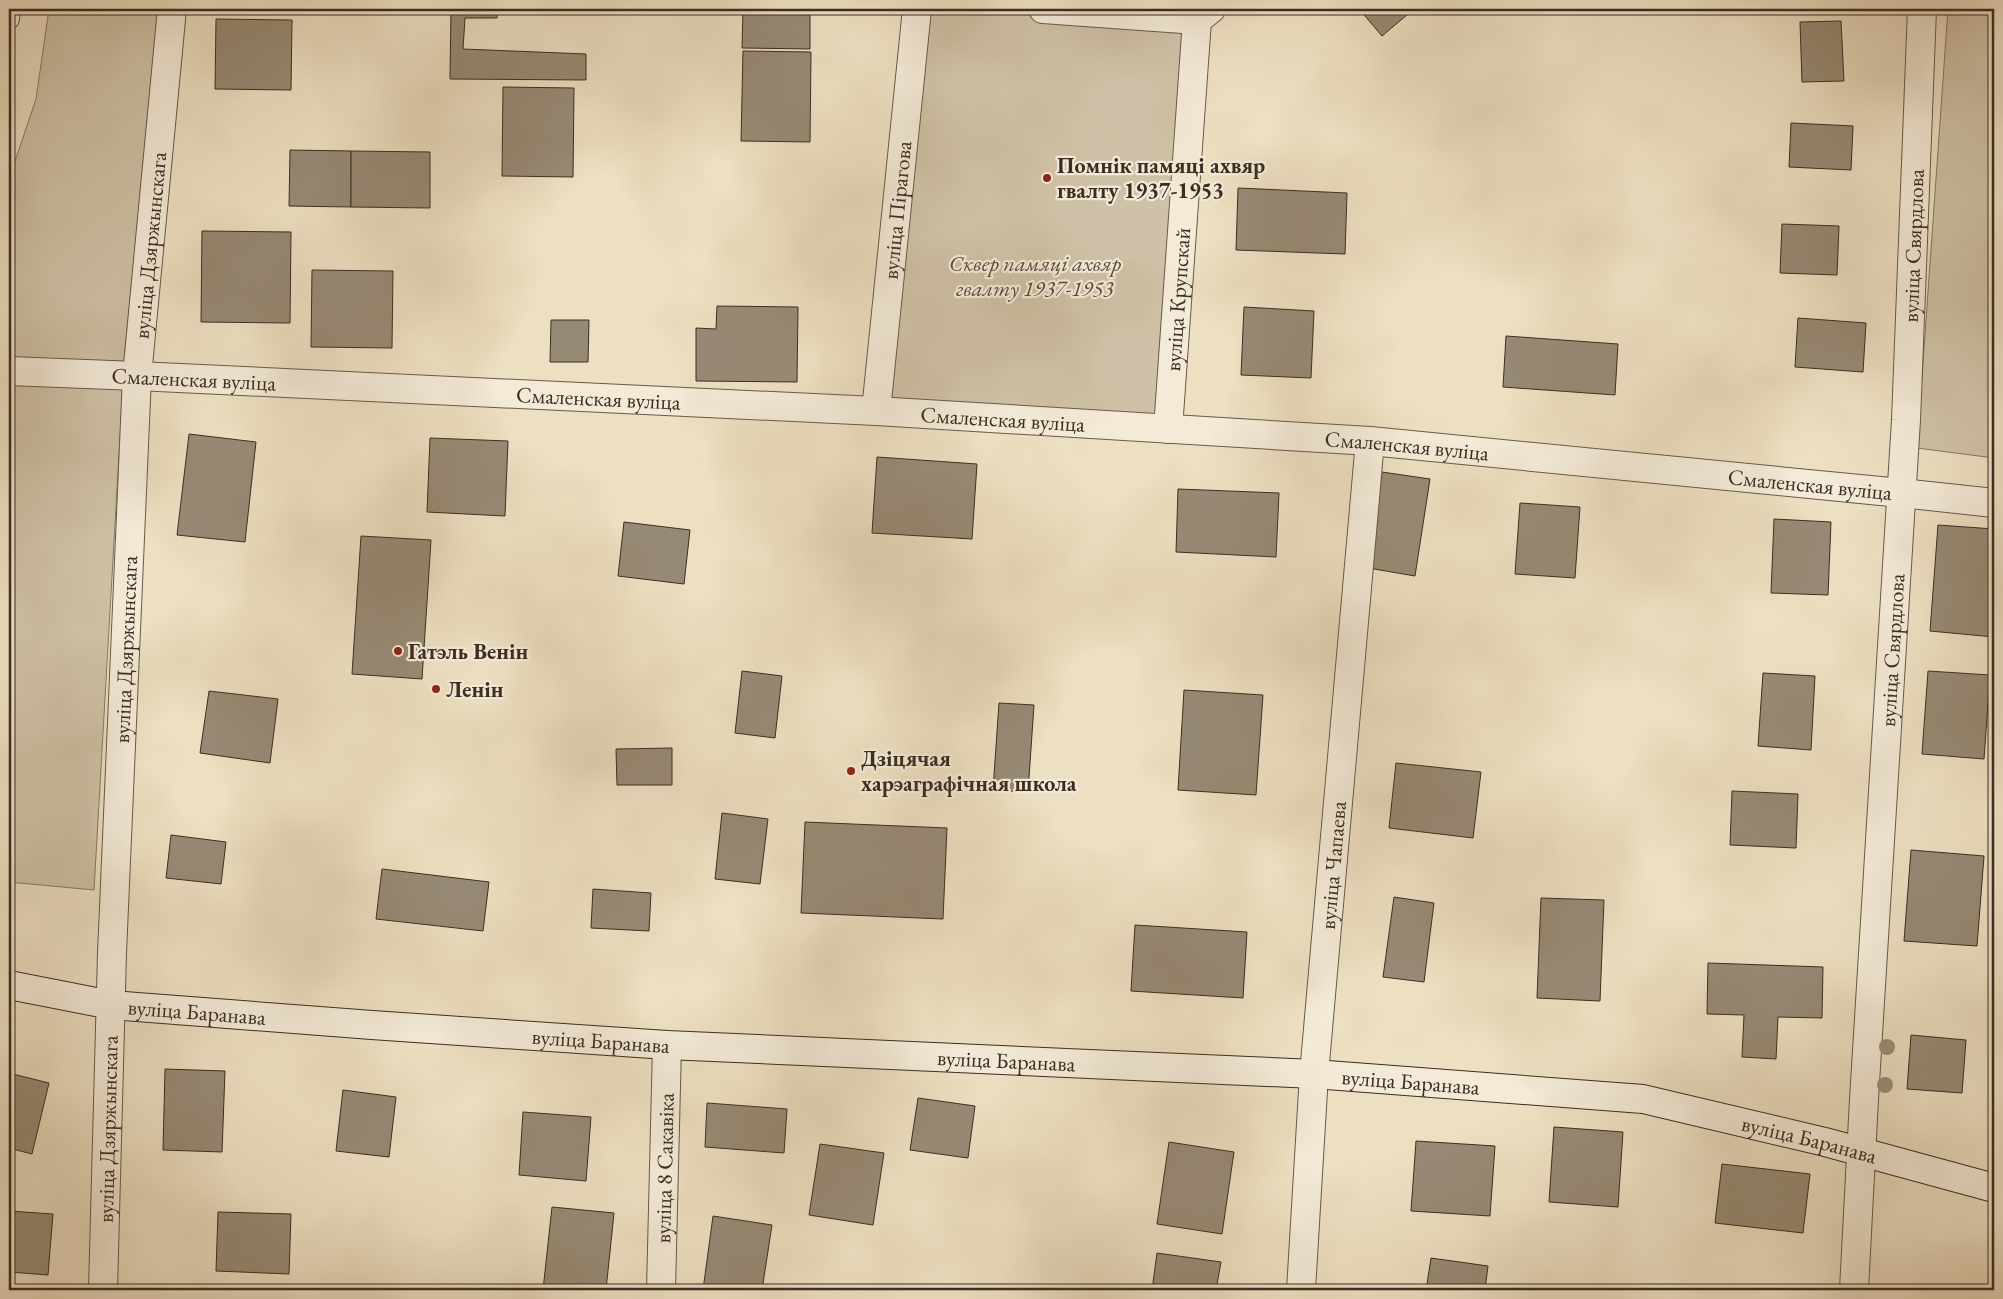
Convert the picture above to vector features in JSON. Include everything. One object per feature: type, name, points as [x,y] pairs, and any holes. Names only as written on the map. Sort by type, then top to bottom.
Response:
[{"type":"street","name":"вуліца Дзяржынскага","points":[[103,1290],[111,1005],[136,376],[172,9]]},
{"type":"street","name":"вуліца Пірагова","points":[[876,412],[917,9]]},
{"type":"street","name":"вуліца Крупскай","points":[[1043,9],[1204,14],[1168,429]]},
{"type":"street","name":"вуліца Свярдлова","points":[[1854,1290],[1906,420],[1922,9]]},
{"type":"street","name":"Смаленская вуліца","points":[[9,371],[876,412],[1370,441],[1901,493],[1994,504]]},
{"type":"street","name":"вуліца Чапаева","points":[[1300,1290],[1314,1074],[1370,441]]},
{"type":"street","name":"вуліца Баранава","points":[[9,985],[111,1005],[667,1045],[1314,1074],[1643,1099],[1825,1142],[1994,1188]]},
{"type":"street","name":"вуліца 8 Сакавіка","points":[[661,1290],[667,1045]]},
{"type":"lane","points":[[9,18],[10,9]]},
{"type":"green space","points":[[49,9],[159,9],[125,350],[94,890],[9,882],[9,179],[36,99]]},
{"type":"green space","name":"Сквер памяці ахвяр гвалту 1937-1953","points":[[924,9],[952,9],[1191,27],[1163,422],[884,404]]},
{"type":"green space","points":[[1948,9],[1994,9],[1994,458],[1917,448]]},
{"type":"building","points":[[451,9],[498,9],[497,18],[465,18],[463,49],[586,54],[586,80],[450,79]]},
{"type":"building","points":[[743,9],[810,9],[810,49],[742,48]]},
{"type":"building","points":[[1359,9],[1414,9],[1382,36]]},
{"type":"building","points":[[216,19],[292,20],[291,90],[215,89]]},
{"type":"building","points":[[1841,21],[1844,81],[1802,82],[1800,22]]},
{"type":"building","points":[[743,51],[811,52],[810,142],[741,141]]},
{"type":"building","points":[[503,87],[574,88],[573,177],[502,176]]},
{"type":"building","points":[[1791,123],[1853,126],[1851,170],[1789,167]]},
{"type":"building","points":[[290,150],[351,151],[351,207],[289,206]]},
{"type":"building","points":[[351,151],[430,152],[430,208],[351,207]]},
{"type":"building","points":[[1238,188],[1347,193],[1345,254],[1236,250]]},
{"type":"building","points":[[1782,224],[1839,226],[1837,275],[1780,273]]},
{"type":"building","points":[[202,231],[291,232],[290,323],[201,322]]},
{"type":"building","points":[[312,270],[393,271],[392,348],[311,347]]},
{"type":"building","points":[[717,306],[798,307],[797,382],[696,381],[696,328],[716,329]]},
{"type":"building","points":[[1244,307],[1314,311],[1311,378],[1241,375]]},
{"type":"building","points":[[1798,318],[1866,323],[1863,372],[1795,367]]},
{"type":"building","points":[[551,320],[589,320],[588,362],[550,362]]},
{"type":"building","points":[[1506,336],[1618,344],[1615,395],[1503,387]]},
{"type":"building","points":[[189,434],[256,442],[245,542],[177,535]]},
{"type":"building","points":[[430,438],[508,441],[505,516],[427,512]]},
{"type":"building","points":[[877,457],[977,464],[972,539],[872,533]]},
{"type":"building","points":[[1382,472],[1430,479],[1415,576],[1368,568]]},
{"type":"building","points":[[1178,489],[1279,493],[1276,557],[1176,552]]},
{"type":"building","points":[[1520,503],[1580,507],[1575,578],[1515,574]]},
{"type":"building","points":[[1774,519],[1831,522],[1828,595],[1771,593]]},
{"type":"building","points":[[624,522],[690,530],[684,584],[618,576]]},
{"type":"building","points":[[1938,525],[1994,529],[1994,637],[1930,631]]},
{"type":"building","points":[[361,536],[431,540],[422,679],[352,674]]},
{"type":"building","points":[[742,671],[782,676],[775,738],[735,733]]},
{"type":"building","points":[[1928,671],[1990,675],[1984,759],[1922,754]]},
{"type":"building","points":[[1763,673],[1815,676],[1811,750],[1758,746]]},
{"type":"building","points":[[1184,690],[1263,695],[1256,795],[1178,790]]},
{"type":"building","points":[[209,691],[278,699],[270,763],[200,753]]},
{"type":"building","points":[[999,703],[1034,705],[1028,792],[993,790]]},
{"type":"building","points":[[672,748],[672,785],[617,785],[616,749]]},
{"type":"building","points":[[1396,763],[1481,772],[1473,838],[1389,828]]},
{"type":"building","points":[[1732,791],[1798,794],[1796,848],[1730,845]]},
{"type":"building","points":[[722,813],[768,819],[760,884],[715,879]]},
{"type":"building","points":[[805,822],[947,828],[943,919],[801,913]]},
{"type":"building","points":[[171,835],[226,842],[221,884],[166,878]]},
{"type":"building","points":[[1911,850],[1984,856],[1977,946],[1904,941]]},
{"type":"building","points":[[382,869],[489,882],[483,931],[376,919]]},
{"type":"building","points":[[593,889],[651,893],[649,931],[591,928]]},
{"type":"building","points":[[1394,897],[1434,903],[1424,982],[1383,977]]},
{"type":"building","points":[[1541,898],[1604,900],[1600,1001],[1537,998]]},
{"type":"building","points":[[1135,925],[1247,932],[1243,998],[1131,991]]},
{"type":"building","points":[[1708,963],[1823,967],[1822,1018],[1778,1017],[1776,1059],[1742,1057],[1744,1015],[1707,1014]]},
{"type":"building","points":[[1911,1035],[1966,1040],[1962,1093],[1907,1089]]},
{"type":"building","points":[[165,1069],[225,1071],[222,1152],[163,1150]]},
{"type":"building","points":[[9,1073],[49,1083],[32,1154],[9,1148]]},
{"type":"building","points":[[343,1090],[396,1097],[389,1157],[336,1151]]},
{"type":"building","points":[[918,1098],[975,1106],[968,1158],[910,1150]]},
{"type":"building","points":[[707,1103],[787,1109],[784,1153],[705,1147]]},
{"type":"building","points":[[523,1112],[591,1117],[586,1181],[519,1175]]},
{"type":"building","points":[[1554,1127],[1623,1132],[1618,1207],[1549,1202]]},
{"type":"building","points":[[1416,1141],[1495,1146],[1490,1216],[1411,1211]]},
{"type":"building","points":[[1169,1142],[1234,1152],[1222,1234],[1157,1224]]},
{"type":"building","points":[[820,1144],[884,1153],[873,1225],[809,1215]]},
{"type":"building","points":[[1722,1164],[1810,1174],[1803,1233],[1715,1223]]},
{"type":"building","points":[[552,1207],[614,1213],[606,1290],[543,1290]]},
{"type":"building","points":[[9,1211],[53,1214],[48,1275],[9,1272]]},
{"type":"building","points":[[218,1212],[291,1214],[289,1274],[216,1271]]},
{"type":"building","points":[[713,1216],[772,1225],[762,1290],[703,1290]]},
{"type":"building","points":[[1157,1253],[1221,1262],[1216,1290],[1152,1290]]},
{"type":"building","points":[[1431,1258],[1488,1266],[1485,1290],[1426,1290]]},
{"type":"building","points":[[1726,1285],[1764,1290],[1725,1290]]},
{"type":"building","points":[[1894,1285],[1951,1290],[1893,1290]]},
{"type":"place","name":"Помнік памяці ахвяр гвалту 1937-1953","points":[[1047,178]]},
{"type":"place","name":"Гатэль Венін","points":[[398,651]]},
{"type":"place","name":"Ленін","points":[[436,689]]},
{"type":"place","name":"Дзіцячая харэаграфічная школа","points":[[851,771]]}]
